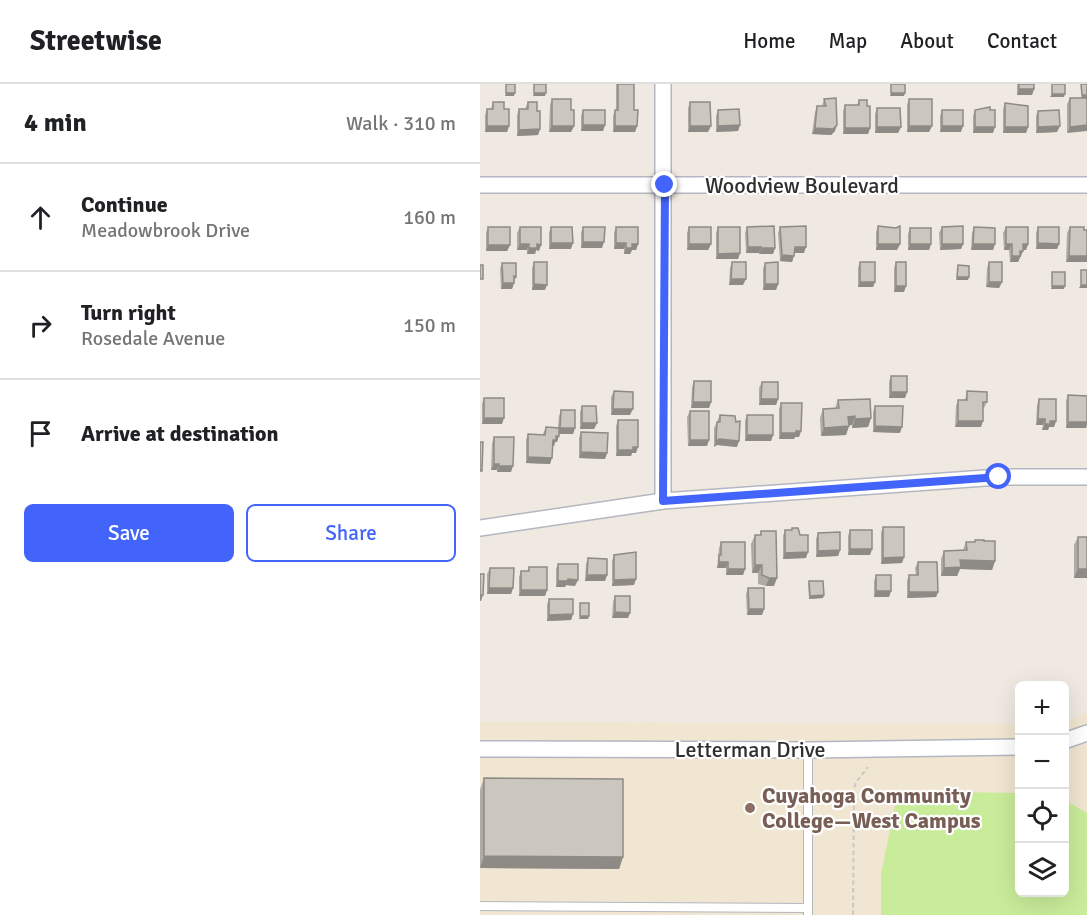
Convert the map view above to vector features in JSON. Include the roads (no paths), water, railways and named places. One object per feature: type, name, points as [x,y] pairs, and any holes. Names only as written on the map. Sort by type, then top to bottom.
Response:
[{"type":"street","points":[[663,84],[665,185],[663,501]]},
{"type":"street","name":"Woodview Boulevard","points":[[480,185],[1087,185]]},
{"type":"street","points":[[480,528],[663,501],[999,477],[1087,477]]},
{"type":"street","points":[[1069,740],[1087,733]]},
{"type":"street","name":"Letterman Drive","points":[[480,749],[808,750],[1015,747]]},
{"type":"lane","points":[[480,906],[808,911],[808,750]]},
{"type":"place","name":"Cuyahoga Community College—West Campus","points":[[750,808]]}]
